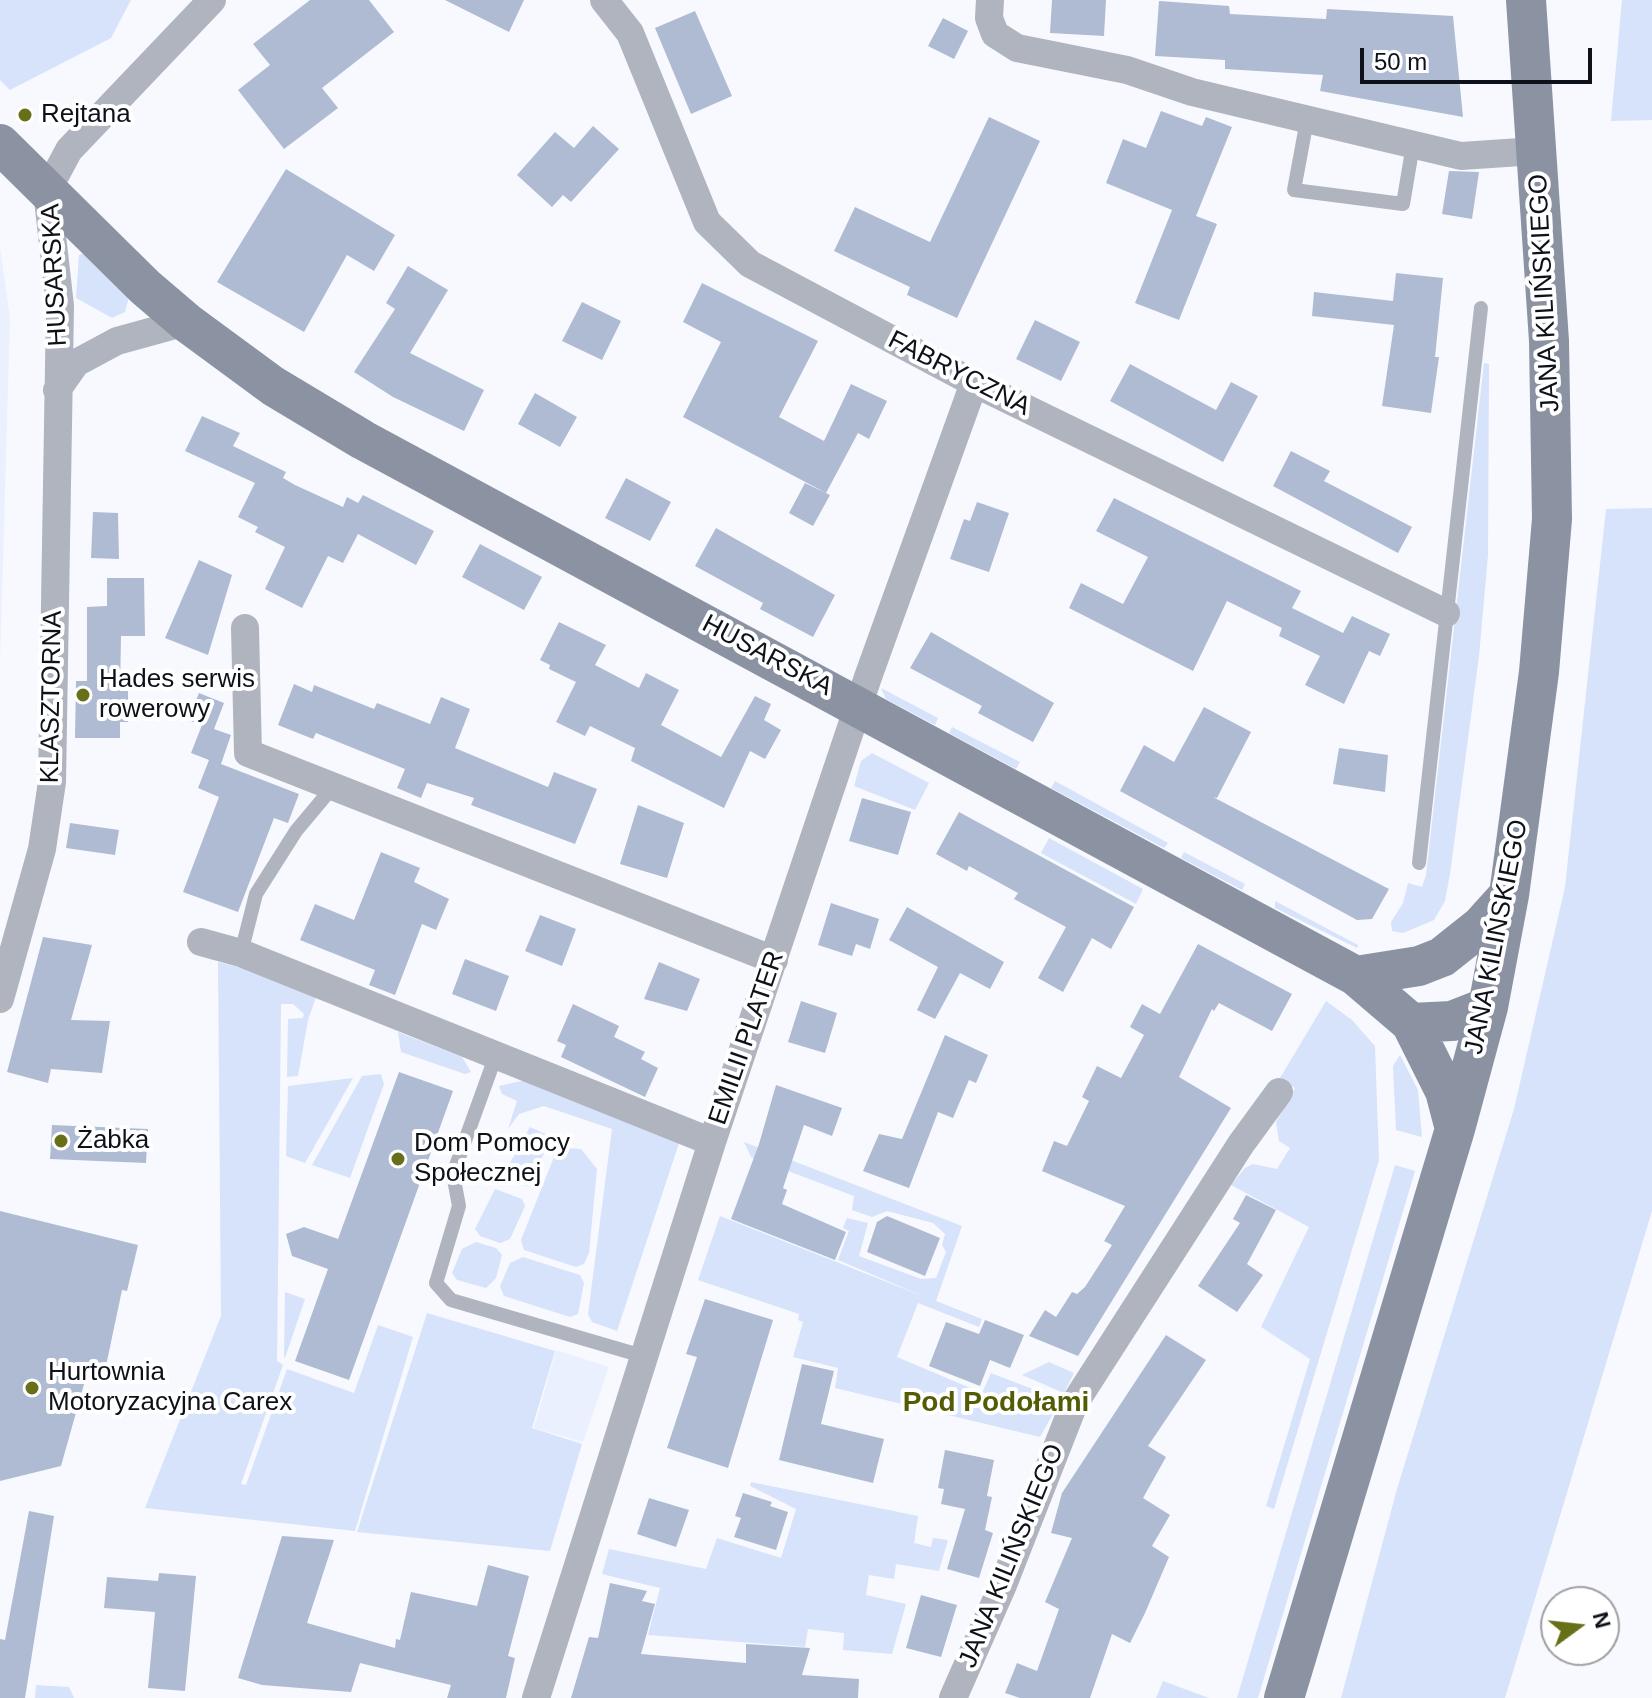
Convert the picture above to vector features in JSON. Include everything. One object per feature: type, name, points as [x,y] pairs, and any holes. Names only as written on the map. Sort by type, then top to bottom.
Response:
[{"type":"street","points":[[0,144],[47,191],[69,150],[212,0]]},
{"type":"street","name":"FABRYCZNA","points":[[604,0],[630,33],[707,222],[750,264],[974,383],[1446,613]]},
{"type":"street","name":"JANA KILIŃSKIEGO","points":[[1284,1698],[1455,1129],[1488,1007],[1509,895],[1539,672],[1552,519],[1549,341],[1526,0]]},
{"type":"street","name":"JANA KILIŃSKIEGO","points":[[990,9],[995,34],[1017,48],[1127,70],[1192,92],[1461,156],[1536,151]]},
{"type":"street","name":"HUSARSKA","points":[[47,191],[186,322],[273,386],[363,440],[1356,976],[1411,1023],[1445,1091],[1455,1129]]},
{"type":"street","name":"HUSARSKA","points":[[47,191],[60,306],[57,390]]},
{"type":"street","name":"HUSARSKA","points":[[57,390],[76,363],[117,341],[186,322]]},
{"type":"street","name":"EMILII PLATER","points":[[536,1698],[647,1357],[712,1142],[858,705],[974,383]]},
{"type":"street","name":"KLASZTORNA","points":[[0,999],[10,925],[42,849],[52,782],[57,390]]},
{"type":"street","points":[[245,628],[248,753],[774,960]]},
{"type":"street","points":[[1356,976],[1419,966],[1460,945],[1509,895]]},
{"type":"street","points":[[201,942],[241,953],[712,1142]]},
{"type":"street","points":[[1411,1023],[1452,1021],[1488,1007],[1460,977],[1419,966]]},
{"type":"street","name":"JANA KILIŃSKIEGO","points":[[953,1698],[1003,1585],[1074,1404],[1241,1144],[1279,1092]]},
{"type":"lane","points":[[1307,120],[1294,190],[1403,204],[1413,145]]},
{"type":"lane","points":[[1419,863],[1481,308]]},
{"type":"lane","points":[[241,953],[256,894],[296,831],[332,788]]},
{"type":"lane","points":[[496,1055],[453,1174],[459,1206],[436,1283],[451,1300],[647,1357]]},
{"type":"shaded area","points":[[0,0],[131,0],[111,38],[10,90],[0,80]]},
{"type":"shaded area","points":[[1622,0],[1652,0],[1652,120],[1611,121]]},
{"type":"shaded area","points":[[0,247],[10,318],[0,664]]},
{"type":"shaded area","points":[[85,253],[129,297],[125,312],[112,318],[76,298],[79,255]]},
{"type":"shaded area","points":[[1484,363],[1489,364],[1488,555],[1479,656],[1450,874],[1445,901],[1434,920],[1403,933],[1392,931],[1391,922],[1403,903],[1408,883],[1422,887],[1426,875]]},
{"type":"shaded area","points":[[1652,508],[1652,1211],[1505,1698],[1341,1698],[1397,1489],[1514,1109],[1565,887],[1606,509]]},
{"type":"shaded area","points":[[881,688],[938,718],[935,725],[886,699]]},
{"type":"shaded area","points":[[952,727],[1020,762],[1016,769],[949,733]]},
{"type":"shaded area","points":[[872,753],[929,783],[915,810],[854,786],[861,761]]},
{"type":"shaded area","points":[[1055,781],[1168,843],[1164,848],[1051,788]]},
{"type":"shaded area","points":[[1049,838],[1143,889],[1136,904],[1041,853]]},
{"type":"shaded area","points":[[1184,852],[1245,884],[1242,890],[1181,858]]},
{"type":"shaded area","points":[[1275,901],[1358,945],[1357,948],[1275,908]]},
{"type":"shaded area","points":[[218,962],[243,968],[316,997],[308,1020],[298,1076],[287,1077],[288,1019],[303,1018],[304,1014],[293,1004],[281,1004],[277,1361],[283,1365],[241,1484],[246,1485],[287,1369],[354,1393],[378,1325],[413,1337],[355,1531],[145,1508],[221,1316]]},
{"type":"shaded area","points":[[1326,1001],[1352,1020],[1375,1046],[1379,1160],[1274,1509],[1266,1506],[1310,1359],[1261,1327],[1309,1227],[1231,1185],[1245,1168],[1253,1164],[1277,1169],[1290,1148],[1279,1141],[1276,1122],[1295,1088],[1280,1078]]},
{"type":"shaded area","points":[[398,1032],[462,1057],[471,1072],[465,1074],[401,1052]]},
{"type":"shaded area","points":[[1400,1055],[1418,1090],[1422,1137],[1396,1130],[1393,1066]]},
{"type":"shaded area","points":[[381,1074],[384,1084],[350,1178],[312,1165],[362,1076]]},
{"type":"shaded area","points":[[353,1078],[305,1163],[286,1156],[288,1086]]},
{"type":"shaded area","points":[[526,1080],[680,1140],[617,1331],[592,1322],[588,1314],[612,1129],[544,1106],[519,1114],[508,1129],[517,1101],[502,1094],[499,1086]]},
{"type":"shaded area","points":[[530,1127],[552,1137],[528,1186],[504,1174]]},
{"type":"shaded area","points":[[744,1142],[962,1226],[936,1301],[982,1319],[979,1327],[918,1303],[897,1357],[982,1393],[991,1373],[1061,1400],[1040,1437],[835,1388],[838,1368],[793,1357],[803,1322],[798,1320],[799,1314],[698,1280],[720,1216],[925,1297],[838,1260],[849,1231],[843,1228],[847,1218],[868,1223],[859,1256],[921,1279],[936,1278],[946,1252],[942,1245],[945,1234],[933,1223],[887,1211],[872,1217],[852,1210],[854,1196],[751,1157]]},
{"type":"shaded area","points":[[565,1148],[581,1149],[597,1169],[589,1253],[584,1264],[576,1267],[524,1250],[521,1240],[554,1157]]},
{"type":"shaded area","points":[[1395,1165],[1415,1171],[1258,1698],[1237,1698]]},
{"type":"shaded area","points":[[495,1189],[522,1199],[525,1206],[510,1239],[500,1243],[480,1236],[475,1229]]},
{"type":"shaded area","points":[[476,1242],[496,1248],[502,1255],[496,1278],[486,1288],[457,1280],[452,1273],[462,1249]]},
{"type":"shaded area","points":[[523,1257],[580,1275],[584,1283],[578,1314],[570,1317],[504,1296],[500,1286],[510,1263]]},
{"type":"shaded area","points":[[285,1292],[305,1299],[285,1358],[284,1357]]},
{"type":"shaded area","points":[[427,1313],[555,1351],[532,1428],[582,1444],[550,1551],[357,1532]]},
{"type":"shaded area","points":[[556,1350],[609,1367],[583,1442],[534,1428]]},
{"type":"shaded area","points":[[1049,1362],[1074,1373],[1064,1393],[1022,1375]]},
{"type":"shaded area","points":[[751,1482],[918,1516],[914,1543],[931,1547],[933,1538],[948,1540],[939,1571],[896,1564],[894,1579],[869,1575],[866,1595],[906,1604],[892,1654],[843,1650],[844,1633],[808,1629],[805,1647],[648,1635],[660,1588],[602,1574],[609,1549],[706,1569],[717,1538],[781,1558],[796,1509],[750,1486]]},
{"type":"shaded area","points":[[1163,1681],[1209,1698],[1156,1698]]},
{"type":"shaded area","points":[[36,1685],[69,1687],[74,1698],[35,1698]]},
{"type":"building","points":[[310,0],[369,0],[394,32],[322,88],[338,108],[284,149],[238,90],[270,65],[253,44]]},
{"type":"building","points":[[445,0],[524,0],[509,32]]},
{"type":"building","points":[[1052,0],[1106,0],[1104,36],[1050,33]]},
{"type":"building","points":[[1159,1],[1229,6],[1230,14],[1326,19],[1327,9],[1453,16],[1463,117],[1320,91],[1323,75],[1225,69],[1225,60],[1155,56]]},
{"type":"building","points":[[695,11],[732,96],[691,114],[655,28]]},
{"type":"building","points":[[943,18],[968,31],[954,59],[928,46]]},
{"type":"building","points":[[1161,111],[1202,126],[1206,117],[1232,127],[1196,216],[1217,224],[1179,320],[1135,303],[1172,210],[1106,183],[1123,139],[1146,148]]},
{"type":"building","points":[[989,117],[1040,141],[957,318],[907,295],[910,287],[834,251],[855,207],[930,242]]},
{"type":"building","points":[[593,126],[619,149],[571,202],[563,195],[552,207],[517,175],[555,132],[574,148]]},
{"type":"building","points":[[286,169],[395,235],[374,271],[347,255],[304,332],[217,282]]},
{"type":"building","points":[[1449,171],[1479,172],[1472,219],[1442,214]]},
{"type":"building","points":[[408,266],[448,290],[410,353],[484,390],[464,431],[393,397],[354,372],[395,309],[386,303]]},
{"type":"building","points":[[1396,273],[1443,278],[1435,357],[1439,357],[1431,413],[1382,406],[1394,325],[1312,316],[1314,292],[1393,301]]},
{"type":"building","points":[[702,283],[818,341],[779,417],[824,441],[851,384],[887,401],[869,439],[858,433],[826,493],[683,417],[721,342],[683,322]]},
{"type":"building","points":[[582,302],[621,321],[602,360],[562,341]]},
{"type":"building","points":[[1035,320],[1080,342],[1061,381],[1016,359]]},
{"type":"building","points":[[1130,364],[1216,410],[1231,382],[1258,396],[1223,462],[1110,401]]},
{"type":"building","points":[[535,393],[577,417],[560,447],[518,424]]},
{"type":"building","points":[[202,416],[240,433],[233,446],[286,472],[283,478],[295,485],[343,507],[347,497],[358,503],[363,495],[434,531],[416,565],[358,534],[343,563],[328,556],[302,608],[265,589],[285,547],[255,532],[258,527],[238,517],[255,483],[185,451]]},
{"type":"building","points":[[1291,451],[1330,471],[1324,481],[1412,527],[1398,553],[1273,486]]},
{"type":"building","points":[[626,478],[671,502],[650,541],[605,518]]},
{"type":"building","points":[[805,483],[830,495],[813,526],[789,513]]},
{"type":"building","points":[[1114,498],[1301,591],[1292,608],[1343,633],[1352,616],[1390,634],[1380,656],[1369,651],[1344,704],[1305,685],[1320,656],[1279,636],[1282,628],[1227,601],[1193,671],[1069,608],[1081,583],[1123,604],[1148,557],[1096,531]]},
{"type":"building","points":[[977,502],[1009,513],[989,572],[950,559],[964,519],[970,521]]},
{"type":"building","points":[[93,512],[118,513],[119,559],[91,558]]},
{"type":"building","points":[[716,528],[835,595],[813,637],[760,609],[763,603],[695,566]]},
{"type":"building","points":[[480,544],[542,577],[524,610],[462,577]]},
{"type":"building","points":[[199,560],[232,575],[208,655],[165,638]]},
{"type":"building","points":[[107,578],[144,578],[145,636],[121,636],[120,691],[128,691],[128,722],[120,722],[120,738],[75,738],[76,681],[87,681],[87,607],[107,606]]},
{"type":"building","points":[[559,622],[606,645],[595,665],[639,688],[646,673],[679,690],[661,725],[721,757],[755,696],[771,704],[764,720],[781,730],[765,759],[750,751],[724,808],[631,761],[635,748],[590,726],[585,736],[556,722],[576,682],[549,669],[550,665],[540,660]]},
{"type":"building","points":[[931,632],[1054,703],[1033,742],[978,713],[982,706],[910,668]]},
{"type":"building","points":[[294,684],[312,692],[314,685],[374,709],[377,703],[430,724],[441,697],[470,709],[455,748],[548,787],[554,772],[597,789],[575,844],[471,805],[474,798],[427,783],[421,798],[397,788],[405,769],[316,733],[313,739],[278,725]]},
{"type":"building","points":[[199,693],[224,703],[214,729],[231,735],[221,764],[299,794],[288,823],[274,818],[238,912],[183,892],[219,797],[198,788],[209,760],[191,753],[202,725],[188,720]]},
{"type":"building","points":[[1204,707],[1251,732],[1217,798],[1213,797],[1389,889],[1372,919],[1357,920],[1120,791],[1144,745],[1174,762]]},
{"type":"building","points":[[1339,748],[1388,755],[1385,792],[1333,784]]},
{"type":"building","points":[[862,798],[911,812],[898,855],[849,841]]},
{"type":"building","points":[[638,805],[684,823],[667,878],[620,864]]},
{"type":"building","points":[[959,812],[1134,907],[1111,949],[1092,938],[1063,992],[1038,978],[1066,927],[1014,899],[1018,893],[969,866],[967,871],[936,854]]},
{"type":"building","points":[[70,823],[119,830],[115,855],[66,848]]},
{"type":"building","points":[[381,852],[420,868],[414,882],[449,899],[436,930],[422,924],[395,995],[369,985],[375,970],[300,940],[315,904],[354,920]]},
{"type":"building","points":[[831,903],[879,919],[870,949],[856,944],[852,956],[818,945]]},
{"type":"building","points":[[907,907],[1004,962],[990,989],[960,973],[935,1019],[917,1010],[938,967],[889,940]]},
{"type":"building","points":[[540,915],[576,929],[562,966],[525,951]]},
{"type":"building","points":[[43,937],[92,945],[71,1020],[110,1021],[102,1073],[51,1069],[48,1083],[7,1072]]},
{"type":"building","points":[[1198,944],[1292,994],[1272,1031],[1219,1003],[1214,1011],[1212,1009],[1179,1077],[1231,1108],[1078,1356],[1029,1336],[1045,1310],[1056,1317],[1072,1292],[1077,1294],[1085,1287],[1112,1245],[1104,1241],[1125,1206],[1042,1171],[1054,1141],[1067,1146],[1089,1101],[1082,1097],[1097,1066],[1121,1078],[1144,1035],[1130,1027],[1142,1004],[1160,1014]]},
{"type":"building","points":[[465,959],[509,976],[496,1011],[452,994]]},
{"type":"building","points":[[659,962],[700,979],[687,1011],[644,999]]},
{"type":"building","points":[[801,1001],[837,1013],[825,1053],[788,1042]]},
{"type":"building","points":[[573,1004],[619,1026],[614,1037],[645,1052],[641,1059],[658,1068],[645,1097],[561,1057],[566,1045],[557,1041]]},
{"type":"building","points":[[945,1035],[988,1055],[976,1083],[969,1080],[953,1118],[938,1112],[909,1188],[863,1171],[879,1134],[902,1139]]},
{"type":"building","name":"Dom Pomocy Społecznej","points":[[399,1072],[453,1091],[349,1380],[295,1361],[328,1269],[292,1256],[286,1234],[304,1227],[338,1239]]},
{"type":"building","points":[[776,1085],[842,1108],[832,1136],[804,1125],[783,1188],[787,1190],[782,1204],[846,1232],[835,1260],[731,1219],[759,1144]]},
{"type":"building","points":[[52,1125],[148,1129],[146,1163],[50,1159]]},
{"type":"building","points":[[1246,1195],[1276,1210],[1247,1264],[1263,1275],[1237,1312],[1198,1286],[1240,1223],[1233,1219]]},
{"type":"building","points":[[0,1211],[138,1245],[127,1291],[122,1290],[106,1366],[90,1363],[61,1466],[0,1481]]},
{"type":"building","points":[[887,1216],[940,1238],[925,1276],[867,1252],[877,1222]]},
{"type":"building","points":[[705,1299],[773,1320],[728,1468],[667,1448],[697,1357],[686,1354]]},
{"type":"building","points":[[985,1320],[1024,1335],[1010,1368],[990,1360],[980,1386],[929,1366],[946,1322],[979,1334]]},
{"type":"building","points":[[1166,1335],[1206,1360],[1148,1446],[1166,1457],[1143,1498],[1170,1515],[1152,1546],[1169,1557],[1145,1613],[1130,1643],[1112,1634],[1090,1698],[1020,1698],[1005,1693],[1017,1663],[1037,1671],[1059,1609],[1045,1602],[1072,1538],[1051,1533],[1062,1493]]},
{"type":"building","points":[[802,1364],[834,1371],[821,1424],[884,1439],[873,1483],[779,1460]]},
{"type":"building","points":[[945,1450],[994,1460],[987,1496],[992,1497],[985,1530],[993,1533],[979,1578],[947,1569],[965,1509],[941,1504],[944,1489],[938,1488]]},
{"type":"building","points":[[743,1493],[772,1502],[770,1506],[788,1512],[776,1550],[734,1537],[741,1518],[735,1516]]},
{"type":"building","points":[[649,1498],[689,1510],[676,1547],[637,1534]]},
{"type":"building","points":[[29,1511],[54,1516],[25,1698],[0,1698],[0,1639],[5,1640]]},
{"type":"building","points":[[282,1536],[334,1540],[307,1623],[395,1648],[396,1639],[400,1640],[411,1592],[477,1606],[488,1565],[529,1576],[508,1656],[515,1658],[506,1698],[447,1698],[451,1685],[360,1663],[351,1692],[262,1685],[238,1678]]},
{"type":"building","points":[[159,1573],[196,1576],[185,1691],[148,1688],[155,1612],[104,1608],[107,1577],[158,1581]]},
{"type":"building","points":[[610,1583],[647,1591],[642,1601],[655,1604],[641,1654],[746,1663],[746,1644],[810,1648],[802,1675],[859,1679],[858,1698],[571,1698],[589,1637],[598,1638]]},
{"type":"building","points":[[921,1595],[957,1605],[941,1657],[906,1648]]},
{"type":"place","name":"Rejtana","points":[[25,115]]},
{"type":"place","name":"Hades serwis rowerowy","points":[[83,695]]},
{"type":"place","name":"Żabka","points":[[61,1141]]},
{"type":"place","name":"Dom Pomocy Społecznej","points":[[398,1159]]},
{"type":"place","name":"Hurtownia Motoryzacyjna Carex","points":[[32,1388]]},
{"type":"district","name":"Pod Podołami","points":[[996,1403]]}]
